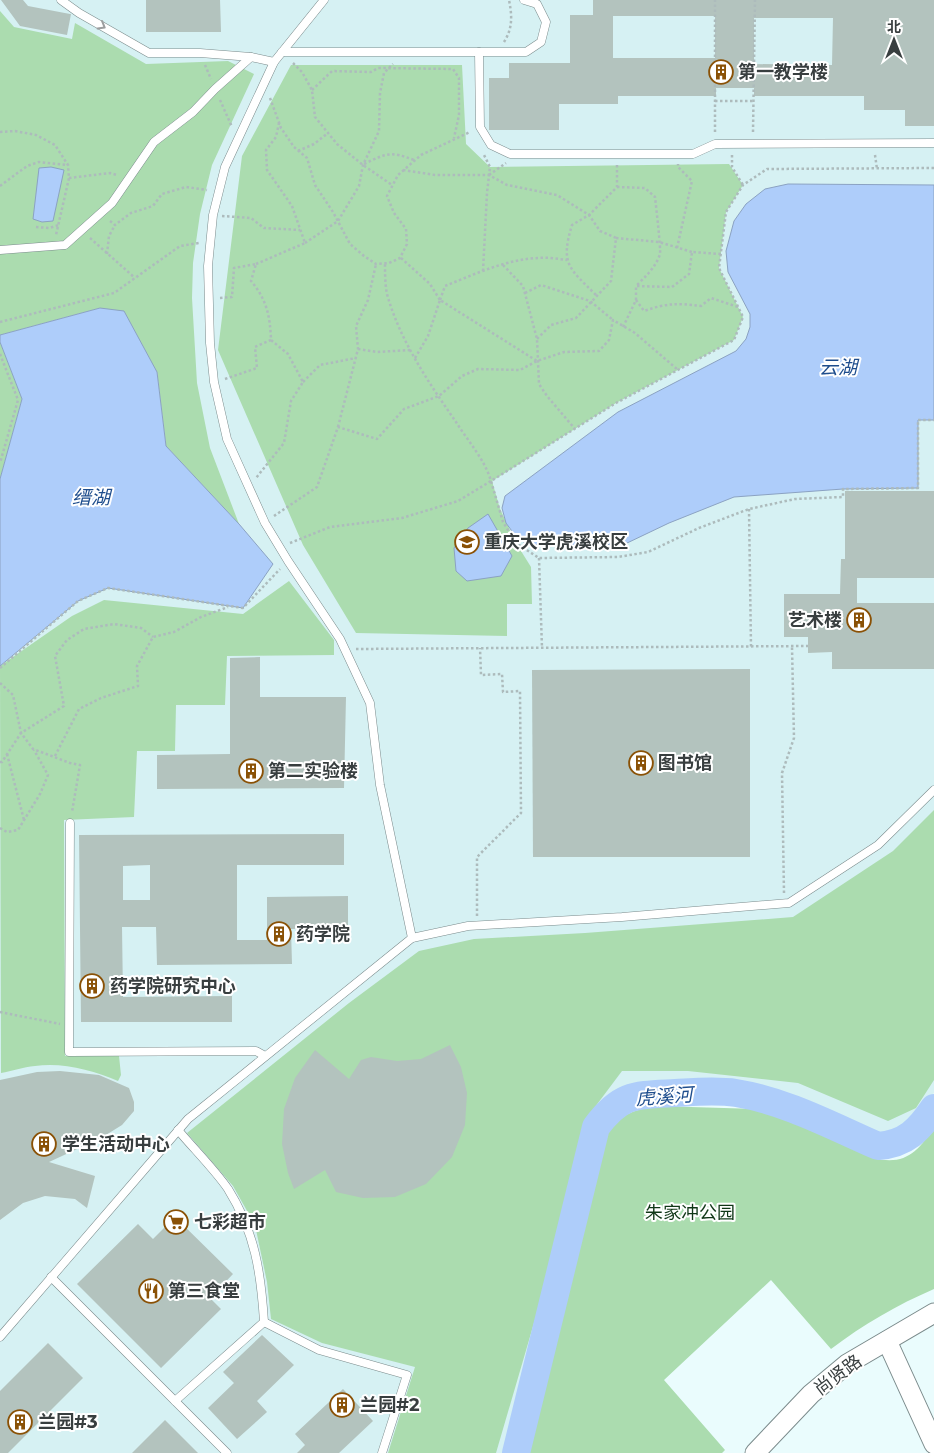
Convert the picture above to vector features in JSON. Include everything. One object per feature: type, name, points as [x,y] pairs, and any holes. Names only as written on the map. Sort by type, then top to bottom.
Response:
[{"type":"street","name":"尚贤路","points":[[755,1453],[811,1394],[848,1364],[934,1313]]},
{"type":"street","points":[[887,1341],[934,1444]]},
{"type":"lane","points":[[61,0],[79,13],[149,53],[200,52],[251,57],[274,62]]},
{"type":"lane","points":[[324,0],[274,62],[225,168],[213,215],[208,299],[214,382],[227,439],[265,523],[340,639],[370,704],[380,785],[412,938]]},
{"type":"lane","points":[[282,52],[526,52],[541,42],[546,22],[537,4],[524,0]]},
{"type":"lane","points":[[479,52],[480,128],[491,145],[510,154],[693,154],[715,144],[934,143]]},
{"type":"lane","points":[[0,250],[65,245],[112,203],[154,142],[193,112],[251,57]]},
{"type":"lane","points":[[0,1337],[188,1119],[412,938],[477,925],[622,917],[789,903],[878,845],[934,790]]},
{"type":"lane","points":[[70,823],[69,1052],[256,1051],[265,1056]]},
{"type":"lane","points":[[178,1130],[227,1188],[249,1228],[261,1280],[264,1322]]},
{"type":"lane","points":[[51,1277],[227,1453]]},
{"type":"lane","points":[[175,1401],[264,1322]]},
{"type":"lane","points":[[264,1322],[319,1350],[407,1375],[382,1453]]},
{"type":"path","points":[[498,52],[510,33],[512,14],[510,0]]},
{"type":"path","points":[[715,0],[715,144]]},
{"type":"path","points":[[753,144],[755,0]]},
{"type":"path","points":[[282,52],[302,72],[312,90],[315,116],[337,144],[362,165],[392,185]]},
{"type":"path","points":[[208,299],[232,297],[234,268],[256,264],[305,243],[338,221],[359,186],[362,165],[379,131],[380,94],[384,73],[404,52]]},
{"type":"path","points":[[312,90],[332,71],[371,72],[378,68],[453,69],[459,78],[459,115],[454,139]]},
{"type":"path","points":[[267,76],[271,102],[279,122],[294,147],[306,158],[315,185],[350,244],[376,264],[400,258],[407,244],[406,229],[394,213],[387,196],[398,175],[421,154],[465,134]]},
{"type":"path","points":[[215,90],[238,139]]},
{"type":"path","points":[[715,101],[754,101]]},
{"type":"path","points":[[279,122],[276,137],[266,150],[267,170],[292,206],[305,243]]},
{"type":"path","points":[[0,132],[15,131],[36,135],[55,145],[68,166],[69,178],[54,246]]},
{"type":"path","points":[[298,151],[314,144],[328,133]]},
{"type":"path","points":[[874,143],[877,169]]},
{"type":"path","points":[[732,144],[732,168],[743,185]]},
{"type":"path","points":[[482,152],[490,167],[483,271]]},
{"type":"path","points":[[362,165],[384,154],[396,154],[414,160]]},
{"type":"path","points":[[596,295],[574,274],[567,260],[566,243],[572,224],[589,215],[617,187],[617,154]]},
{"type":"path","points":[[677,248],[692,181],[678,167],[678,154]]},
{"type":"path","points":[[0,186],[27,166],[39,162],[68,166]]},
{"type":"path","points":[[280,547],[330,528],[402,518],[458,501],[616,403],[734,340],[743,317],[719,268],[726,212],[743,185],[767,169],[934,168]]},
{"type":"path","points":[[403,170],[435,175],[489,175],[508,185],[557,195],[589,215],[600,231],[616,238],[659,242],[692,252],[720,254]]},
{"type":"path","points":[[69,178],[110,173],[129,179]]},
{"type":"path","points":[[107,254],[109,236],[115,225],[131,213],[153,206],[162,194],[186,187],[219,192]]},
{"type":"path","points":[[617,187],[645,188],[655,198],[661,251],[653,268],[636,286],[636,300],[623,327]]},
{"type":"path","points":[[101,213],[115,225]]},
{"type":"path","points":[[213,215],[251,218],[264,228],[300,230]]},
{"type":"path","points":[[36,227],[49,228],[58,225]]},
{"type":"path","points":[[82,230],[135,278]]},
{"type":"path","points":[[537,338],[552,325],[576,318],[590,301],[611,281],[616,238]]},
{"type":"path","points":[[0,322],[114,293],[180,246],[211,241]]},
{"type":"path","points":[[636,286],[672,287],[689,274],[692,252]]},
{"type":"path","points":[[400,258],[430,284],[440,300],[537,361]]},
{"type":"path","points":[[416,358],[428,336],[445,286],[503,265],[539,258],[567,260]]},
{"type":"path","points":[[385,263],[387,292],[398,327],[410,350],[488,470],[503,522],[516,543],[539,558],[618,557],[648,552],[700,528],[749,509],[795,499],[843,497],[843,489],[918,488],[918,420],[934,420]]},
{"type":"path","points":[[256,264],[250,281],[261,293],[270,318],[271,340],[288,354],[304,382]]},
{"type":"path","points":[[265,523],[317,487],[338,427],[358,349],[356,326],[368,300],[376,264]]},
{"type":"path","points":[[503,265],[523,286],[537,338],[539,384],[575,429]]},
{"type":"path","points":[[525,293],[541,285],[590,301],[613,320],[635,333],[678,370]]},
{"type":"path","points":[[636,300],[644,311],[678,303],[701,306],[711,298],[738,307]]},
{"type":"path","points":[[338,427],[377,439],[404,409],[439,396],[462,376],[478,369],[520,370],[537,361],[564,352],[599,351],[609,340],[613,320]]},
{"type":"path","points":[[214,382],[258,368],[255,347],[271,340]]},
{"type":"path","points":[[358,349],[377,352],[410,350]]},
{"type":"path","points":[[0,354],[18,400],[0,462]]},
{"type":"path","points":[[249,487],[284,443],[291,401],[304,382],[320,365],[356,358]]},
{"type":"path","points":[[749,509],[751,647]]},
{"type":"path","points":[[539,558],[542,648]]},
{"type":"path","points":[[0,668],[78,601],[108,588],[243,608],[288,561]]},
{"type":"path","points":[[55,756],[79,709],[101,698],[138,686],[137,666],[153,637],[174,632],[201,617],[230,606]]},
{"type":"path","points":[[0,762],[2,762],[21,733],[64,706],[55,656],[67,640],[84,629],[114,624],[140,628],[153,637]]},
{"type":"path","points":[[344,649],[808,646]]},
{"type":"path","points":[[784,903],[782,773],[794,738],[792,647]]},
{"type":"path","points":[[477,925],[477,857],[521,813],[520,691],[503,692],[502,674],[481,675],[480,648]]},
{"type":"path","points":[[0,683],[13,695],[21,733],[33,749],[48,776],[18,830],[7,832],[0,828]]},
{"type":"path","points":[[33,749],[70,763],[80,764],[70,823]]},
{"type":"path","points":[[7,754],[24,820]]},
{"type":"path","points":[[0,1012],[69,1026]]},
{"type":"shaded area","name":"重庆大学虎溪校区","points":[[0,0],[934,0],[934,1093],[914,1122],[906,1130],[898,1135],[888,1137],[878,1135],[797,1099],[756,1086],[735,1083],[647,1083],[617,1091],[597,1113],[502,1453],[0,1453]]},
{"type":"green space","points":[[0,11],[14,27],[72,39],[75,23],[146,64],[228,61],[254,74],[212,165],[200,214],[193,263],[192,298],[197,383],[210,448],[239,524],[166,446],[157,372],[100,308],[0,335]]},
{"type":"green space","points":[[291,65],[462,65],[466,144],[490,167],[729,164],[743,185],[726,212],[719,268],[743,317],[734,340],[616,403],[492,481],[500,509],[516,543],[531,567],[532,604],[507,604],[507,636],[356,633],[303,545],[218,350],[242,156]]},
{"type":"green space","points":[[0,342],[22,399],[0,479]]},
{"type":"green space","points":[[289,581],[334,640],[334,655],[227,656],[225,705],[176,705],[175,751],[137,751],[134,817],[64,820],[65,1056],[119,1056],[121,1075],[118,1081],[88,1070],[56,1065],[31,1067],[1,1073],[0,666],[72,616],[104,600],[243,614]]},
{"type":"green space","points":[[934,810],[934,1080],[916,1108],[888,1121],[798,1083],[688,1071],[622,1071],[592,1111],[541,1299],[496,1453],[388,1453],[415,1367],[322,1343],[271,1319],[267,1282],[255,1225],[233,1186],[187,1133],[349,1003],[419,951],[474,939],[585,933],[793,917],[893,851]]},
{"type":"green space","name":"朱家冲公园","points":[[657,1106],[757,1109],[784,1116],[873,1158],[884,1160],[894,1160],[910,1155],[922,1144],[934,1127],[934,1289],[881,1316],[831,1349],[771,1280],[664,1380],[725,1450],[722,1453],[521,1453],[596,1156],[607,1135],[618,1120],[625,1115],[644,1108]]},
{"type":"water","points":[[51,167],[64,170],[53,221],[42,222],[33,219],[39,168]]},
{"type":"water","name":"云湖","points":[[788,184],[934,185],[934,420],[918,420],[918,488],[843,489],[734,497],[669,523],[625,544],[550,546],[527,544],[517,538],[506,523],[502,508],[505,496],[618,412],[736,351],[746,339],[750,327],[750,314],[728,272],[726,251],[734,221],[746,204],[765,189]]},
{"type":"water","name":"缙湖","points":[[100,308],[124,311],[157,372],[166,446],[239,524],[273,564],[243,608],[108,588],[78,601],[0,666],[0,479],[22,399],[0,342],[0,335]]},
{"type":"water","points":[[488,514],[512,556],[501,576],[467,581],[456,571],[454,548],[468,528]]},
{"type":"building","points":[[1,0],[23,0],[28,6],[71,14],[67,35],[20,26]]},
{"type":"building","points":[[146,0],[220,0],[221,32],[146,32]]},
{"type":"building","name":"第一教学楼","points":[[593,0],[934,0],[934,126],[905,126],[905,110],[864,110],[864,96],[754,96],[754,88],[716,88],[716,96],[618,96],[618,104],[559,104],[559,130],[489,130],[489,78],[509,78],[509,63],[570,63],[570,15],[593,15]],"holes":[[[613,16],[715,16],[715,58],[613,58]],[[754,18],[833,18],[832,65],[754,64]]]},
{"type":"building","points":[[845,491],[934,491],[934,578],[857,578],[857,603],[934,603],[934,669],[832,669],[832,652],[808,653],[808,637],[784,637],[784,594],[840,594],[841,559],[845,559]]},
{"type":"building","points":[[260,657],[260,697],[346,697],[344,788],[157,789],[157,755],[230,754],[230,658]]},
{"type":"building","name":"图书馆","points":[[750,669],[750,857],[533,857],[532,670]]},
{"type":"building","points":[[344,834],[344,865],[237,865],[237,940],[267,940],[267,897],[348,896],[348,928],[291,929],[292,964],[157,965],[156,927],[122,927],[123,997],[232,996],[232,1022],[81,1022],[79,835]],"holes":[[[150,865],[150,900],[123,900],[123,866]]]},
{"type":"building","points":[[450,1045],[461,1067],[467,1093],[465,1125],[452,1157],[426,1184],[395,1197],[363,1198],[336,1192],[325,1170],[294,1189],[288,1173],[282,1144],[284,1109],[295,1078],[315,1050],[349,1079],[361,1060],[371,1057],[397,1061],[421,1059]]},
{"type":"building","name":"学生活动中心","points":[[60,1071],[99,1075],[129,1088],[134,1102],[134,1111],[122,1125],[101,1138],[49,1162],[95,1176],[87,1208],[75,1199],[45,1196],[23,1203],[0,1220],[0,1080],[37,1072]]},
{"type":"building","name":"第三食堂","points":[[175,1217],[233,1274],[210,1298],[221,1309],[161,1368],[77,1284],[138,1224],[153,1239]]},
{"type":"building","points":[[262,1335],[294,1365],[257,1401],[267,1412],[237,1439],[208,1408],[234,1383],[223,1372]]},
{"type":"building","name":"兰园#3","points":[[48,1343],[83,1378],[8,1453],[0,1453],[0,1391]]},
{"type":"building","name":"兰园#2","points":[[343,1389],[373,1421],[339,1453],[297,1453],[305,1445],[295,1434]]},
{"type":"building","points":[[165,1420],[198,1453],[132,1453]]},
{"type":"waterway","name":"虎溪河","points":[[516,1453],[596,1127],[613,1108],[630,1098],[650,1094],[736,1093],[791,1108],[878,1146],[888,1145],[904,1139],[923,1123],[934,1108]]},
{"type":"place","name":"第一教学楼","points":[[721,72]]},
{"type":"place","name":"重庆大学虎溪校区","points":[[467,542]]},
{"type":"place","name":"艺术楼","points":[[859,620]]},
{"type":"place","name":"图书馆","points":[[641,763]]},
{"type":"place","name":"第二实验楼","points":[[251,771]]},
{"type":"place","name":"药学院","points":[[279,934]]},
{"type":"place","name":"药学院研究中心","points":[[92,986]]},
{"type":"place","name":"学生活动中心","points":[[44,1144]]},
{"type":"place","name":"七彩超市","points":[[176,1222]]},
{"type":"place","name":"第三食堂","points":[[151,1291]]},
{"type":"place","name":"兰园#2","points":[[342,1405]]},
{"type":"place","name":"兰园#3","points":[[20,1422]]}]
